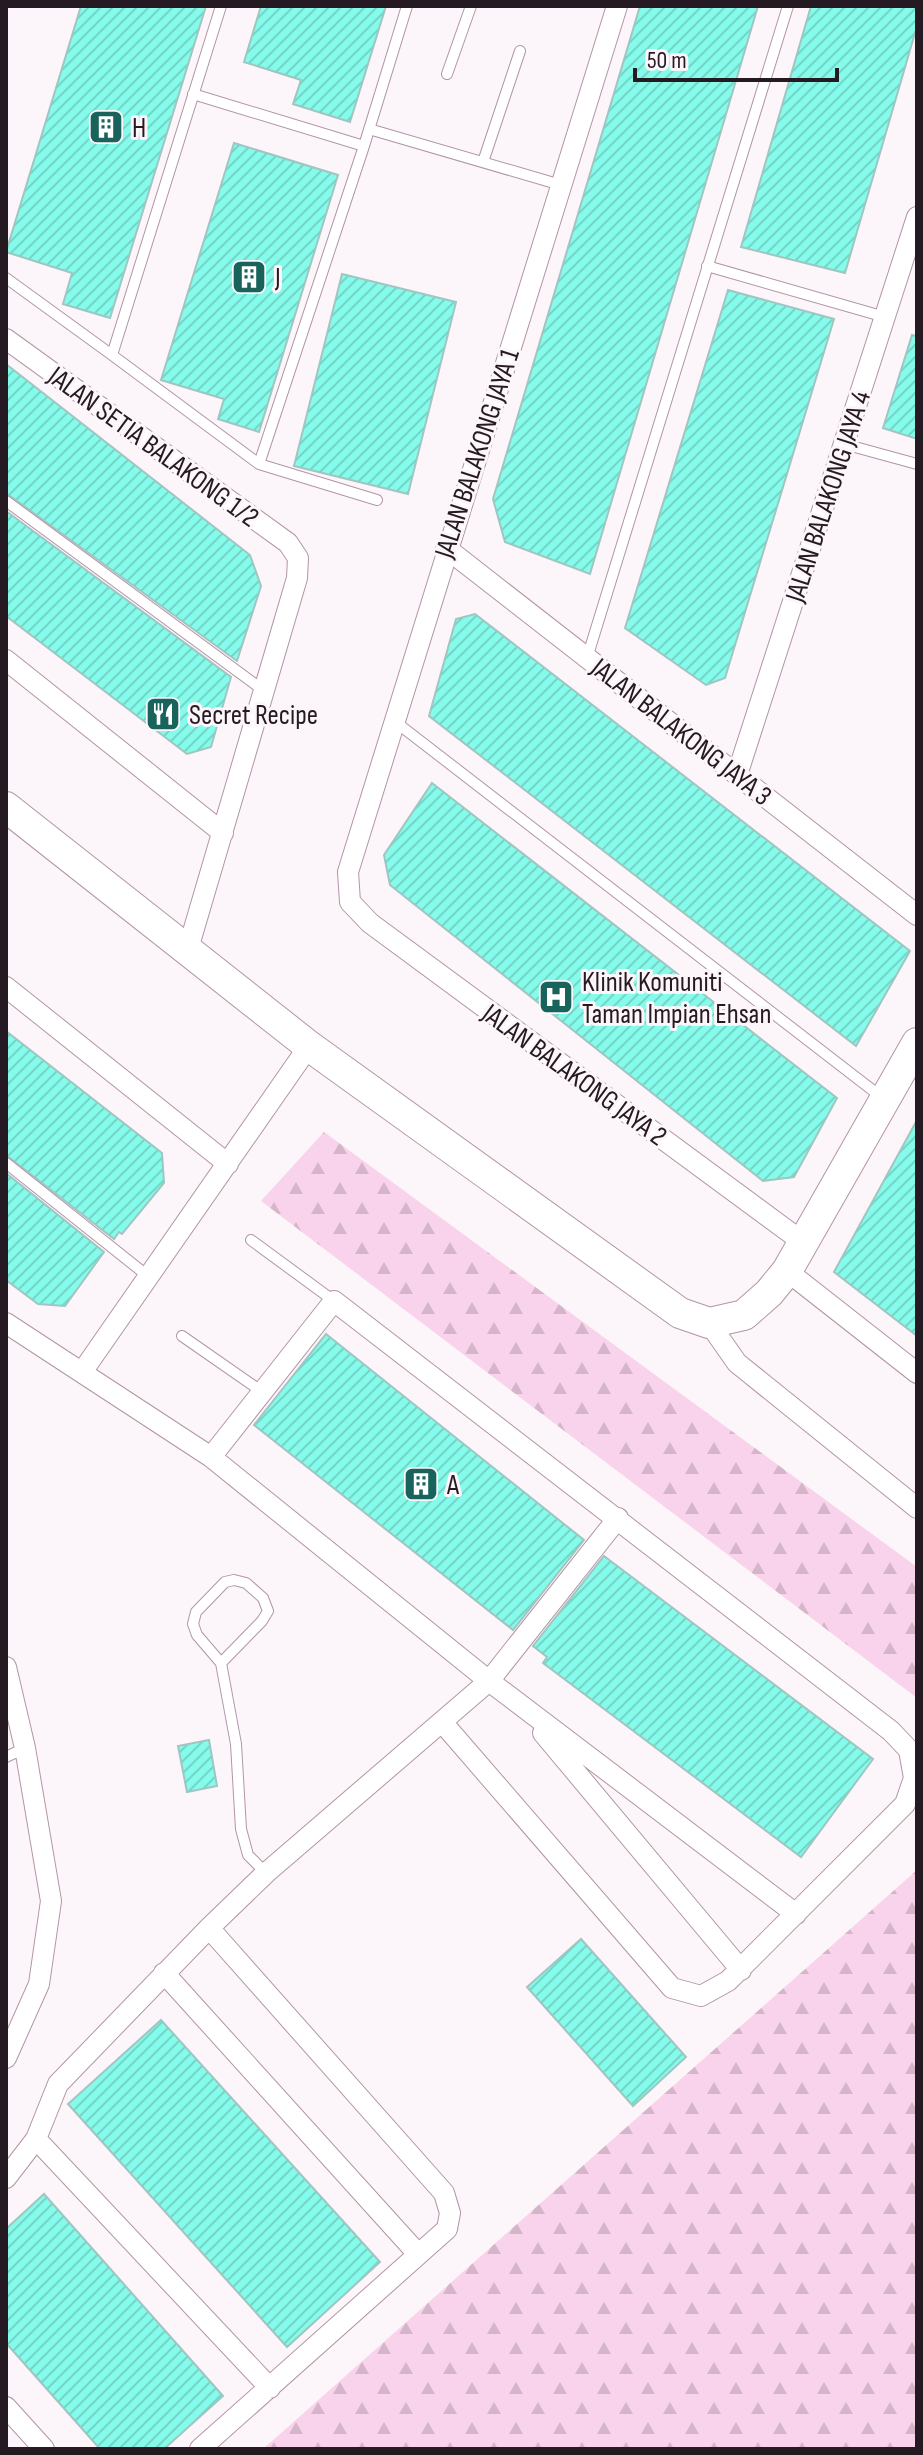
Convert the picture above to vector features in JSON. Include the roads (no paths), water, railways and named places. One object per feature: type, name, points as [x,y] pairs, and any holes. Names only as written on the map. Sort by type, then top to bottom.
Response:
[{"type":"street","name":"JALAN BALAKONG JAYA 1","points":[[350,902],[348,872],[393,720],[617,6]]},
{"type":"street","name":"JALAN BALAKONG JAYA 4","points":[[737,775],[917,217]]},
{"type":"street","name":"JALAN SETIA BALAKONG 1/2","points":[[6,339],[288,543],[298,558],[297,578],[263,690]]},
{"type":"street","name":"JALAN BALAKONG JAYA 3","points":[[446,548],[917,915]]},
{"type":"street","points":[[6,660],[223,833]]},
{"type":"street","points":[[188,949],[263,690]]},
{"type":"street","points":[[6,807],[309,1046],[680,1313],[709,1323],[744,1315],[787,1271],[917,1043]]},
{"type":"street","name":"JALAN BALAKONG JAYA 2","points":[[350,902],[370,923],[804,1243]]},
{"type":"street","points":[[6,987],[228,1164]]},
{"type":"street","points":[[82,1372],[309,1046]]},
{"type":"street","points":[[787,1271],[917,1373]]},
{"type":"street","points":[[211,1457],[334,1301],[891,1731],[909,1750],[914,1778],[905,1804],[741,1970],[701,1996],[672,1988],[442,1722]]},
{"type":"street","points":[[6,1323],[211,1457],[489,1681],[796,1914]]},
{"type":"street","points":[[709,1323],[737,1363],[917,1508]]},
{"type":"street","points":[[6,2178],[36,2139],[58,2084],[164,1973],[266,1873],[489,1681],[618,1518]]},
{"type":"street","points":[[6,1667],[16,1753],[51,1901],[39,1984],[6,2058]]},
{"type":"street","points":[[520,1705],[741,1970]]},
{"type":"street","points":[[200,2449],[447,2229],[450,2213],[444,2193],[209,1928]]},
{"type":"street","points":[[164,1973],[418,2254]]},
{"type":"street","points":[[36,2139],[270,2388]]},
{"type":"street","points":[[6,2407],[44,2449]]},
{"type":"lane","points":[[112,355],[221,6]]},
{"type":"lane","points":[[259,464],[407,6]]},
{"type":"lane","points":[[447,74],[471,6]]},
{"type":"lane","points":[[587,658],[788,6]]},
{"type":"lane","points":[[483,162],[520,51]]},
{"type":"lane","points":[[193,94],[364,146]]},
{"type":"lane","points":[[369,129],[561,185]]},
{"type":"lane","points":[[707,266],[885,317]]},
{"type":"lane","points":[[6,278],[259,464],[377,500]]},
{"type":"lane","points":[[844,444],[917,464]]},
{"type":"lane","points":[[6,501],[263,690]]},
{"type":"lane","points":[[393,720],[886,1100]]},
{"type":"lane","points":[[6,1163],[149,1277]]},
{"type":"lane","points":[[251,1240],[334,1301]]},
{"type":"lane","points":[[182,1336],[261,1391]]},
{"type":"lane","points":[[221,1663],[268,1611],[263,1598],[246,1583],[234,1580],[225,1582],[196,1612],[193,1624],[197,1635],[221,1663],[236,1744],[241,1829],[248,1855],[266,1873]]},
{"type":"place","name":"H","points":[[106,127]]},
{"type":"place","name":"J","points":[[249,277]]},
{"type":"place","name":"Secret Recipe","points":[[163,714]]},
{"type":"place","name":"Klinik Komuniti Taman Impian Ehsan","points":[[556,997]]},
{"type":"place","name":"A","points":[[421,1484]]}]
